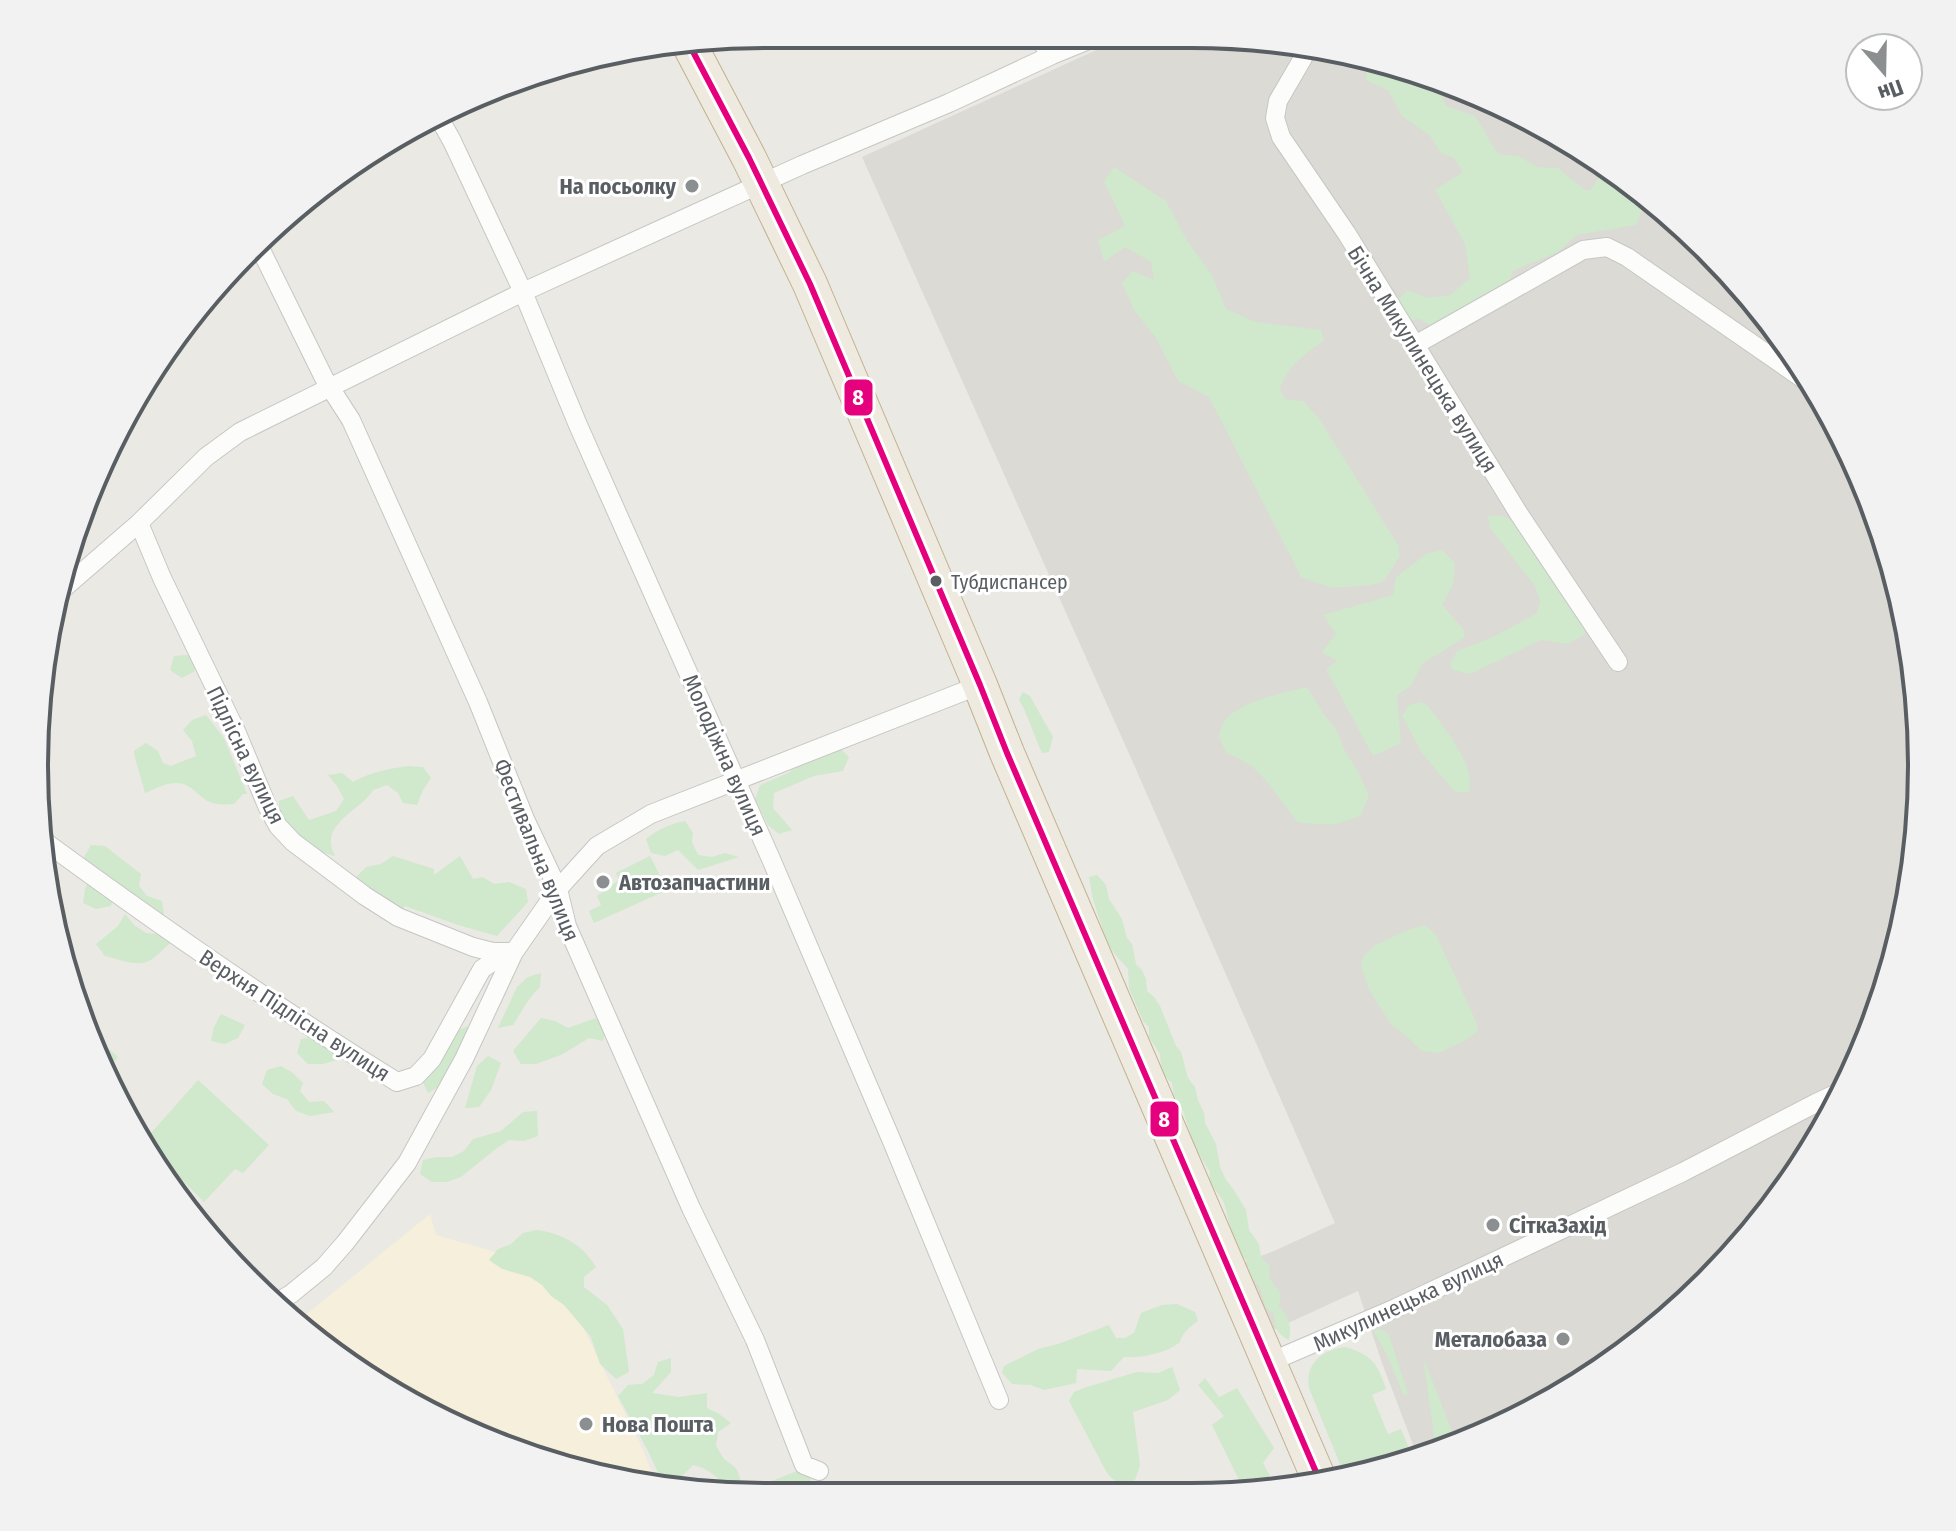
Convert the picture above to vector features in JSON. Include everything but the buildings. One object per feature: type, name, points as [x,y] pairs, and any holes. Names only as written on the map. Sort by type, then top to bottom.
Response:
[{"type":"highway","points":[[693,52],[776,211],[810,284],[1013,768],[1316,1471]]},
{"type":"street","points":[[1046,48],[1052,55]]},
{"type":"street","points":[[72,581],[139,523],[206,457],[240,432],[523,292],[1069,48]]},
{"type":"street","name":"Бічна Микулинецька вулиця","points":[[1303,57],[1278,101],[1275,118],[1281,137],[1347,234],[1519,514],[1618,662]]},
{"type":"street","name":"Молодіжна вулиця","points":[[443,125],[523,292],[578,425],[891,1139],[999,1400]]},
{"type":"street","points":[[1415,345],[1583,250],[1607,247],[1627,257],[1788,368]]},
{"type":"street","name":"Фестивальна вулиця","points":[[263,254],[324,378],[358,434],[558,889],[567,926],[691,1208],[812,1468]]},
{"type":"street","name":"Підлісна вулиця","points":[[139,523],[278,826],[293,842],[398,917],[473,947],[493,952],[514,952]]},
{"type":"street","points":[[284,1298],[324,1267],[407,1163],[464,1059],[514,952],[558,889],[597,846],[651,814],[980,685]]},
{"type":"street","name":"Верхня Підлісна вулиця","points":[[53,847],[219,967],[397,1082],[416,1076],[432,1059],[482,969],[514,952]]},
{"type":"street","name":"Микулинецька вулиця","points":[[1270,1362],[1359,1326],[1482,1268],[1683,1172],[1826,1098]]},
{"type":"shaded area","points":[[1101,48],[1190,48],[1284,54],[1376,72],[1421,86],[1508,122],[1549,144],[1627,196],[1664,226],[1730,292],[1760,329],[1812,407],[1834,448],[1870,535],[1884,580],[1902,672],[1908,766],[1906,812],[1902,859],[1884,951],[1870,996],[1834,1083],[1812,1124],[1760,1202],[1730,1239],[1664,1305],[1627,1335],[1549,1387],[1508,1409],[1414,1447],[1358,1291],[1249,1341],[1221,1271],[1335,1223],[862,157]]},
{"type":"shaded area","points":[[430,1214],[436,1235],[533,1263],[579,1319],[652,1474],[580,1459],[535,1445],[448,1409],[367,1362],[305,1316]]},
{"type":"green space","points":[[1367,70],[1440,93],[1446,106],[1475,116],[1498,154],[1519,156],[1537,167],[1558,168],[1585,190],[1590,190],[1600,177],[1642,209],[1636,225],[1577,235],[1558,252],[1513,271],[1507,290],[1484,304],[1467,304],[1440,331],[1419,319],[1409,321],[1398,300],[1408,290],[1428,298],[1450,295],[1470,278],[1465,244],[1435,190],[1463,172],[1454,158],[1441,153],[1430,136],[1402,116],[1388,90],[1366,80]]},
{"type":"green space","points":[[1114,167],[1166,201],[1188,242],[1212,275],[1226,309],[1256,322],[1321,330],[1324,341],[1298,361],[1280,389],[1285,399],[1303,401],[1318,417],[1398,545],[1400,556],[1384,581],[1332,588],[1301,577],[1209,397],[1178,381],[1156,338],[1134,310],[1122,283],[1133,271],[1154,280],[1151,262],[1125,247],[1104,262],[1098,240],[1125,226],[1104,181]]},
{"type":"green space","points":[[1488,516],[1503,516],[1523,526],[1585,625],[1585,634],[1568,644],[1541,640],[1470,674],[1453,670],[1450,663],[1457,651],[1493,637],[1537,613],[1540,601],[1535,586],[1490,528]]},
{"type":"green space","points":[[1442,550],[1455,563],[1453,585],[1442,605],[1464,630],[1464,638],[1422,664],[1411,686],[1397,695],[1401,743],[1373,756],[1326,669],[1337,661],[1322,652],[1336,634],[1323,615],[1393,595],[1396,577],[1426,554]]},
{"type":"green space","points":[[188,655],[199,664],[195,671],[182,678],[170,670],[174,656]]},
{"type":"green space","points":[[1307,687],[1337,731],[1369,795],[1361,815],[1336,824],[1297,822],[1260,774],[1226,753],[1219,736],[1225,720],[1244,706]]},
{"type":"green space","points":[[1023,692],[1030,696],[1053,737],[1049,752],[1042,753],[1019,699]]},
{"type":"green space","points":[[1421,702],[1428,706],[1464,759],[1470,782],[1468,793],[1454,791],[1422,753],[1402,716],[1409,705]]},
{"type":"green space","points":[[206,715],[224,738],[247,794],[243,794],[234,804],[218,804],[181,783],[168,784],[145,793],[134,751],[146,743],[158,751],[163,763],[171,766],[196,756],[192,741],[183,730],[192,720]]},
{"type":"green space","points":[[841,749],[849,757],[843,771],[814,776],[774,793],[773,808],[792,830],[779,834],[768,825],[755,799],[760,785],[800,764]]},
{"type":"green space","points":[[423,767],[431,778],[417,805],[403,803],[398,793],[387,785],[373,790],[335,827],[331,843],[335,856],[321,852],[284,828],[279,815],[279,801],[293,796],[309,820],[336,811],[344,799],[328,775],[342,773],[353,782],[380,771]]},
{"type":"green space","points":[[685,821],[693,833],[692,842],[698,855],[712,857],[725,853],[739,857],[698,870],[678,850],[665,856],[651,853],[646,839],[664,827]]},
{"type":"green space","points":[[91,845],[105,846],[141,874],[139,886],[147,896],[162,901],[164,915],[148,915],[115,893],[111,906],[96,909],[83,903],[91,875],[84,857]]},
{"type":"green space","points":[[393,856],[434,869],[434,875],[460,856],[473,879],[483,877],[494,884],[509,882],[526,889],[528,902],[497,936],[405,906],[402,910],[378,892],[364,888],[356,877],[366,867],[381,864]]},
{"type":"green space","points":[[650,856],[667,890],[594,923],[589,911],[601,905],[597,896],[619,880],[616,873]]},
{"type":"green space","points":[[1097,875],[1106,885],[1109,899],[1122,919],[1136,964],[1146,979],[1147,991],[1160,1006],[1181,1052],[1205,1123],[1216,1144],[1220,1167],[1246,1210],[1249,1230],[1259,1244],[1261,1257],[1269,1265],[1270,1279],[1281,1294],[1279,1306],[1289,1322],[1289,1340],[1277,1330],[1274,1314],[1266,1308],[1259,1286],[1248,1273],[1247,1261],[1235,1242],[1224,1203],[1209,1182],[1210,1172],[1194,1146],[1172,1083],[1164,1075],[1160,1054],[1149,1037],[1149,1027],[1143,1021],[1129,988],[1128,969],[1105,937],[1089,877]]},
{"type":"green space","points":[[125,914],[146,933],[160,934],[173,941],[147,962],[129,962],[105,956],[96,944],[118,926]]},
{"type":"green space","points":[[1425,925],[1436,935],[1478,1031],[1439,1053],[1422,1051],[1392,1026],[1369,990],[1361,966],[1364,956],[1374,946]]},
{"type":"green space","points":[[541,973],[540,987],[513,1025],[498,1028],[517,987],[528,977]]},
{"type":"green space","points":[[221,1014],[245,1025],[238,1038],[225,1044],[211,1041]]},
{"type":"green space","points":[[541,1018],[568,1028],[596,1018],[607,1028],[603,1041],[589,1038],[563,1054],[536,1064],[521,1064],[513,1051]]},
{"type":"green space","points":[[468,1026],[464,1050],[440,1086],[428,1093],[422,1080],[454,1032]]},
{"type":"green space","points":[[315,1036],[339,1052],[337,1060],[308,1064],[297,1053],[301,1039]]},
{"type":"green space","points":[[106,1047],[118,1057],[113,1063]]},
{"type":"green space","points":[[488,1056],[501,1063],[491,1090],[479,1107],[465,1108],[477,1066]]},
{"type":"green space","points":[[281,1066],[303,1083],[300,1091],[309,1102],[324,1101],[334,1112],[310,1116],[296,1111],[287,1099],[273,1094],[262,1084],[267,1070]]},
{"type":"green space","points":[[198,1080],[269,1145],[243,1173],[235,1169],[204,1202],[175,1173],[150,1134]]},
{"type":"green space","points":[[537,1111],[538,1136],[524,1141],[509,1140],[461,1177],[447,1182],[432,1182],[420,1174],[423,1160],[452,1157],[464,1151],[473,1139],[501,1131],[523,1112]]},
{"type":"green space","points":[[537,1230],[571,1241],[585,1252],[596,1267],[584,1277],[584,1287],[607,1305],[623,1329],[629,1372],[616,1379],[600,1364],[591,1337],[542,1285],[530,1277],[502,1269],[489,1260],[498,1249],[511,1244],[523,1233]]},
{"type":"green space","points":[[1177,1304],[1195,1312],[1198,1321],[1186,1331],[1178,1344],[1164,1351],[1124,1357],[1111,1371],[1077,1369],[1076,1383],[1044,1390],[1031,1385],[1012,1384],[1002,1373],[1004,1366],[1038,1349],[1109,1325],[1116,1338],[1125,1338],[1134,1333],[1141,1313],[1162,1305]]},
{"type":"green space","points":[[1373,1330],[1389,1335],[1408,1394],[1406,1396]]},
{"type":"green space","points":[[1346,1347],[1368,1357],[1377,1367],[1386,1389],[1372,1395],[1388,1434],[1401,1429],[1409,1449],[1341,1467],[1308,1379],[1313,1364],[1330,1351]]},
{"type":"green space","points":[[1423,1357],[1453,1433],[1435,1440]]},
{"type":"green space","points":[[671,1358],[671,1372],[652,1393],[679,1397],[707,1393],[707,1408],[731,1423],[718,1432],[716,1446],[724,1459],[736,1468],[741,1481],[721,1481],[693,1465],[683,1478],[659,1475],[618,1396],[628,1385],[642,1384],[654,1375],[658,1362]]},
{"type":"green space","points":[[1172,1367],[1180,1390],[1168,1400],[1133,1412],[1140,1465],[1135,1480],[1123,1483],[1113,1479],[1069,1401],[1074,1392],[1087,1387],[1137,1372],[1158,1373]]},
{"type":"green space","points":[[1205,1378],[1219,1397],[1237,1388],[1274,1448],[1263,1463],[1271,1478],[1239,1481],[1212,1425],[1224,1416],[1198,1385]]},
{"type":"green space","points":[[800,1470],[811,1472],[810,1483],[767,1483]]},
{"type":"transit line","name":"8","points":[[693,52],[810,284],[1007,753],[1316,1471]]},
{"type":"place","name":"На посьолку","points":[[692,186]]},
{"type":"place","name":"Тубдиспансер","points":[[936,581]]},
{"type":"place","name":"Автозапчастини","points":[[603,882]]},
{"type":"place","name":"СіткаЗахід","points":[[1493,1225]]},
{"type":"place","name":"Металобаза","points":[[1563,1339]]},
{"type":"place","name":"Нова Пошта","points":[[586,1424]]}]
